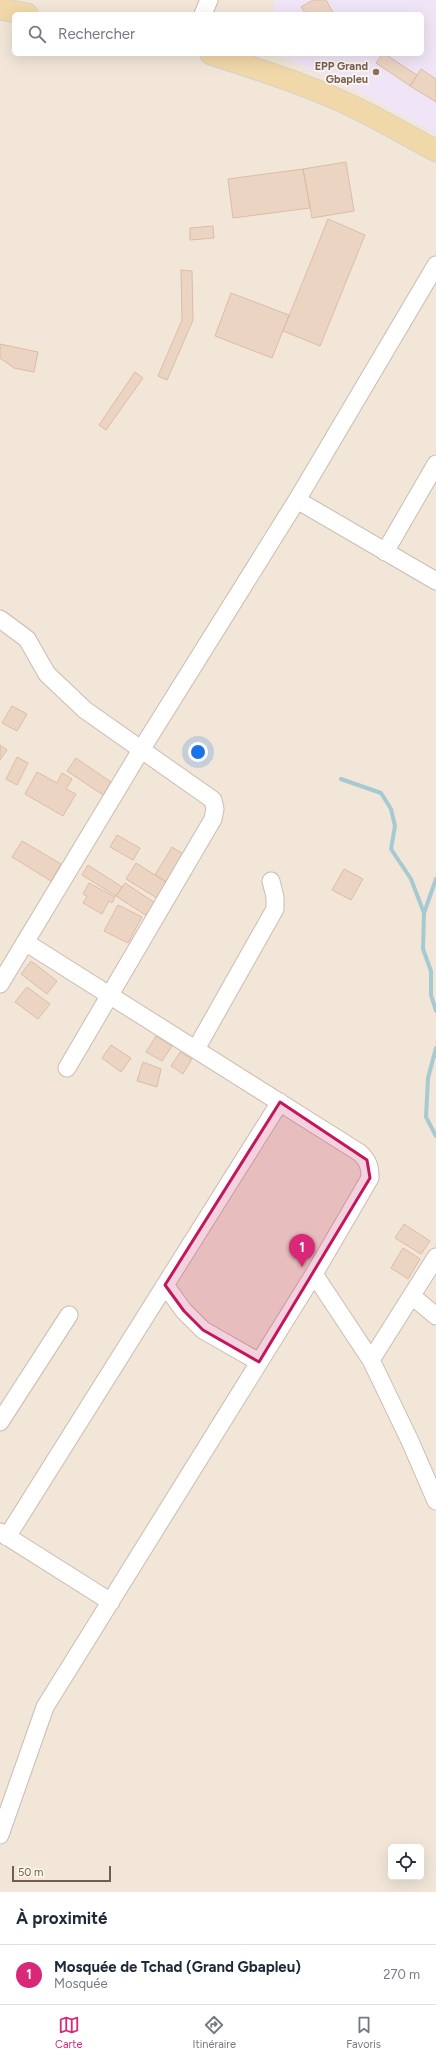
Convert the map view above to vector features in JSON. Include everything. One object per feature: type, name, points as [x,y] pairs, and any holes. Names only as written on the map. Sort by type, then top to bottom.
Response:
[{"type":"main road","points":[[0,9],[16,12]]},
{"type":"main road","points":[[217,56],[275,74],[320,92],[352,106],[436,151]]},
{"type":"street","points":[[204,12],[209,0]]},
{"type":"street","points":[[0,984],[142,750],[297,500],[436,265]]},
{"type":"street","points":[[385,552],[436,464]]},
{"type":"street","points":[[297,500],[436,581]]},
{"type":"street","points":[[0,619],[27,639],[47,674],[85,710],[213,800],[215,809],[213,819],[67,1068]]},
{"type":"street","points":[[196,1049],[275,909],[275,897],[271,881]]},
{"type":"street","points":[[0,1835],[45,1706],[314,1274],[370,1178],[370,1167],[360,1152],[26,942]]},
{"type":"street","points":[[111,1602],[3,1534],[165,1285],[280,1102]]},
{"type":"street","points":[[371,1360],[436,1257]]},
{"type":"street","points":[[314,1274],[371,1360],[410,1441],[436,1501]]},
{"type":"street","points":[[165,1285],[184,1311],[203,1330],[259,1362]]},
{"type":"street","points":[[412,1296],[436,1316]]},
{"type":"street","points":[[0,1422],[70,1314]]},
{"type":"highlighted area","points":[[280,1102],[367,1160],[370,1178],[259,1362],[203,1330],[184,1311],[165,1285]]},
{"type":"shaded area","points":[[0,0],[436,0],[436,1892],[0,1892]]},
{"type":"shaded area","name":"EPP Grand Gbapleu","points":[[274,0],[436,0],[436,134],[356,90],[279,56],[424,56],[424,12],[273,12]]},
{"type":"building","points":[[313,0],[326,0],[333,12],[305,12],[301,7]]},
{"type":"building","points":[[381,56],[388,56],[417,75],[410,86],[376,63]]},
{"type":"building","points":[[421,69],[436,79],[436,102],[410,86]]},
{"type":"building","points":[[346,162],[354,211],[312,218],[303,169]]},
{"type":"building","points":[[303,169],[310,208],[233,218],[228,179]]},
{"type":"building","points":[[328,219],[365,235],[320,346],[283,331]]},
{"type":"building","points":[[213,226],[214,238],[190,240],[190,228]]},
{"type":"building","points":[[181,270],[192,271],[193,320],[167,380],[158,376],[182,320]]},
{"type":"building","points":[[231,293],[289,315],[272,358],[215,336]]},
{"type":"building","points":[[0,344],[38,352],[34,372],[14,368],[0,358]]},
{"type":"building","points":[[135,372],[143,378],[106,430],[99,425]]},
{"type":"building","points":[[12,706],[27,714],[17,731],[2,723]]},
{"type":"building","points":[[0,745],[7,750],[0,760]]},
{"type":"building","points":[[17,757],[28,763],[17,785],[6,779]]},
{"type":"building","points":[[76,758],[111,782],[103,795],[67,771]]},
{"type":"building","points":[[37,772],[57,783],[62,773],[72,779],[66,789],[76,794],[63,816],[25,794]]},
{"type":"building","points":[[117,835],[140,848],[133,860],[110,847]]},
{"type":"building","points":[[22,841],[61,864],[51,881],[12,857]]},
{"type":"building","points":[[172,847],[185,855],[168,883],[155,875]]},
{"type":"building","points":[[136,863],[168,883],[157,898],[126,879]]},
{"type":"building","points":[[88,865],[122,887],[116,896],[82,875]]},
{"type":"building","points":[[344,869],[363,879],[351,900],[332,890]]},
{"type":"building","points":[[89,883],[115,897],[112,903],[109,901],[102,914],[83,903],[87,896],[83,894]]},
{"type":"building","points":[[125,883],[155,903],[147,916],[116,896]]},
{"type":"building","points":[[118,905],[142,917],[128,943],[104,931]]},
{"type":"building","points":[[31,961],[57,981],[47,994],[21,974]]},
{"type":"building","points":[[27,987],[50,1004],[38,1019],[15,1002]]},
{"type":"building","points":[[156,1036],[172,1046],[162,1061],[146,1052]]},
{"type":"building","points":[[111,1045],[131,1058],[121,1072],[102,1058]]},
{"type":"building","points":[[180,1052],[192,1059],[183,1074],[171,1066]]},
{"type":"building","points":[[143,1062],[161,1069],[157,1087],[137,1081]]},
{"type":"building","points":[[404,1224],[430,1241],[421,1254],[395,1238]]},
{"type":"building","points":[[403,1248],[420,1259],[408,1279],[391,1268]]},
{"type":"waterway","points":[[341,779],[381,793],[391,809],[395,826],[391,849],[411,879],[424,913],[423,949],[431,971],[431,995],[436,1011]]},
{"type":"waterway","points":[[424,913],[436,879]]},
{"type":"waterway","points":[[436,1048],[428,1078],[426,1117],[436,1136]]},
{"type":"place","name":"EPP Grand Gbapleu","points":[[376,72]]},
{"type":"place","name":"Mosquée de Tchad (Grand Gbapleu)","points":[[302,1267]]}]
